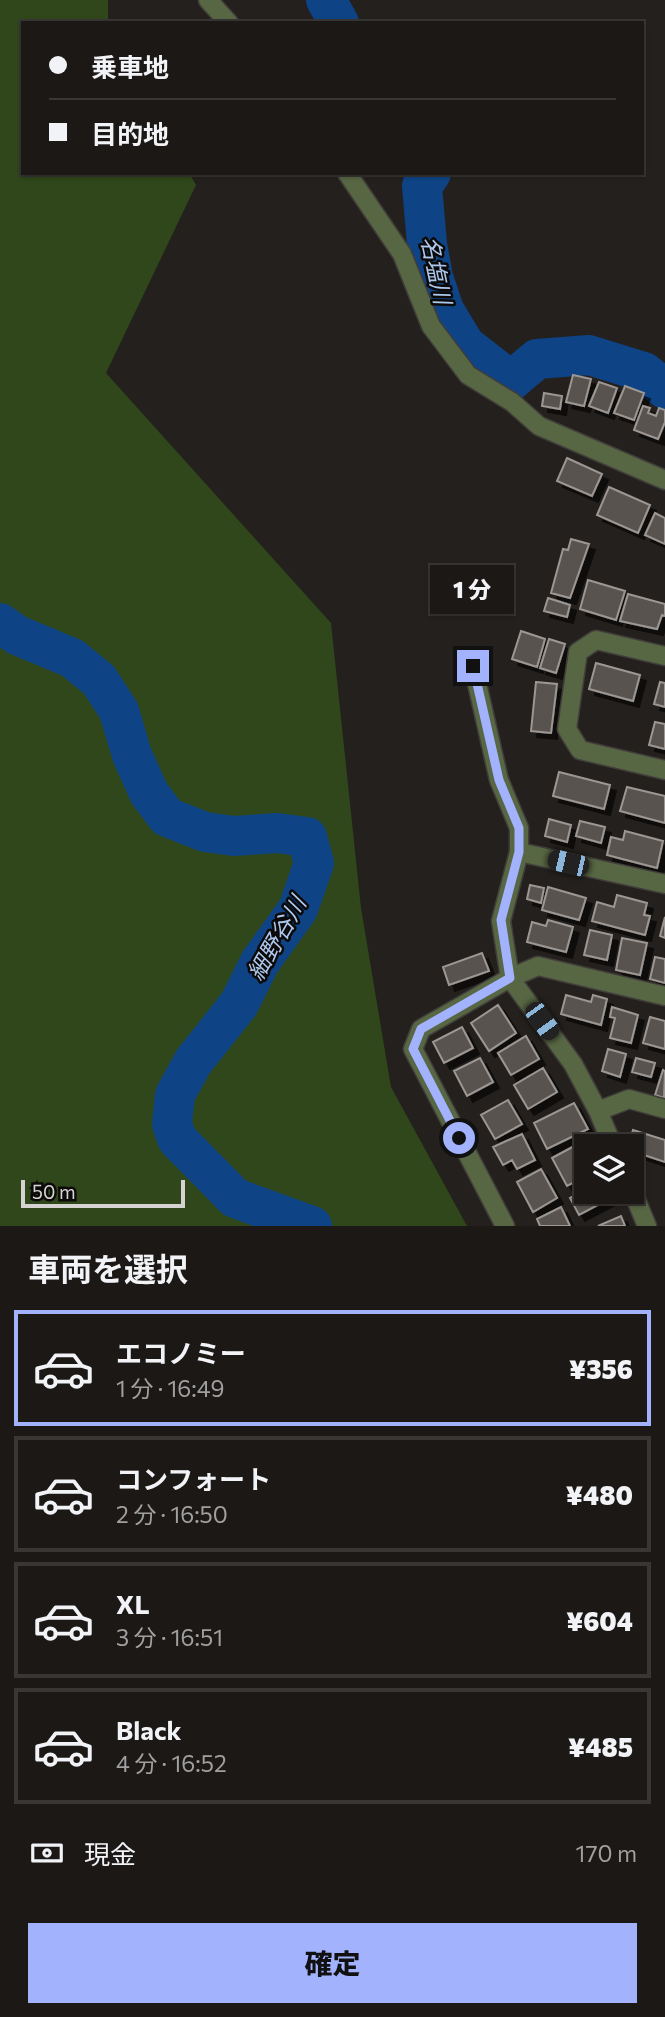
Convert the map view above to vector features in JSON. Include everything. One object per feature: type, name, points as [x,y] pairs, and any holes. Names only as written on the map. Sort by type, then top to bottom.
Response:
[{"type":"street","points":[[208,0],[227,21]]},
{"type":"street","points":[[348,175],[402,254],[431,326],[468,375],[512,402],[539,426],[665,480]]},
{"type":"street","points":[[665,656],[596,640],[578,652],[567,729],[580,751],[665,770]]},
{"type":"street","points":[[473,666],[499,780],[519,828],[519,852],[501,920],[510,978],[573,1064],[608,1134]]},
{"type":"street","points":[[519,852],[665,884]]},
{"type":"street","points":[[505,1226],[413,1049],[421,1029],[510,978],[538,966],[665,996]]},
{"type":"street","points":[[598,1111],[629,1099],[665,1110]]},
{"type":"street","points":[[638,1204],[647,1226]]},
{"type":"green space","points":[[0,0],[108,0],[109,21],[21,21],[21,175],[190,175],[196,185],[106,373],[331,623],[361,908],[391,1087],[467,1226],[0,1226]]},
{"type":"building","points":[[573,375],[591,379],[584,406],[566,402]]},
{"type":"building","points":[[599,382],[617,388],[608,413],[589,406]]},
{"type":"building","points":[[625,386],[644,393],[634,420],[614,413]]},
{"type":"building","points":[[544,393],[562,396],[560,409],[542,406]]},
{"type":"building","points":[[643,406],[650,408],[648,413],[656,416],[659,408],[665,410],[665,422],[658,439],[634,430]]},
{"type":"building","points":[[567,458],[602,474],[592,496],[557,481]]},
{"type":"building","points":[[609,487],[650,505],[638,533],[597,515]]},
{"type":"building","points":[[655,513],[665,518],[665,544],[645,535]]},
{"type":"building","points":[[571,539],[589,544],[570,598],[551,593],[563,549],[568,550]]},
{"type":"building","points":[[588,580],[625,591],[616,620],[580,609]]},
{"type":"building","points":[[628,594],[665,604],[665,616],[662,615],[657,629],[620,621]]},
{"type":"building","points":[[548,598],[570,605],[567,617],[544,611]]},
{"type":"building","points":[[521,631],[545,639],[537,667],[512,659]]},
{"type":"building","points":[[549,639],[565,644],[556,673],[540,668]]},
{"type":"building","points":[[596,663],[640,675],[633,701],[589,689]]},
{"type":"building","points":[[536,682],[557,684],[551,733],[531,731]]},
{"type":"building","points":[[660,682],[665,683],[665,707],[654,704]]},
{"type":"building","points":[[655,722],[665,724],[665,749],[649,745]]},
{"type":"building","points":[[559,772],[610,785],[604,809],[553,796]]},
{"type":"building","points":[[627,787],[665,796],[665,823],[620,811]]},
{"type":"building","points":[[549,819],[571,825],[567,842],[545,836]]},
{"type":"building","points":[[580,821],[605,827],[601,843],[576,836]]},
{"type":"building","points":[[625,831],[663,841],[657,868],[607,855],[611,837],[623,840]]},
{"type":"building","points":[[530,885],[544,888],[541,903],[527,899]]},
{"type":"building","points":[[548,887],[586,898],[579,920],[542,910]]},
{"type":"building","points":[[617,895],[647,903],[644,915],[650,916],[645,935],[592,921],[597,902],[614,907]]},
{"type":"building","points":[[665,917],[665,938],[660,936]]},
{"type":"building","points":[[548,920],[573,927],[566,952],[527,942],[532,922],[546,926]]},
{"type":"building","points":[[590,930],[612,935],[607,960],[584,955]]},
{"type":"building","points":[[622,938],[647,943],[640,975],[616,970]]},
{"type":"building","points":[[482,953],[489,971],[449,985],[443,967]]},
{"type":"building","points":[[655,957],[665,959],[665,983],[650,979]]},
{"type":"building","points":[[566,995],[591,1002],[593,995],[607,999],[601,1025],[561,1014]]},
{"type":"building","points":[[498,1005],[516,1033],[489,1051],[471,1023]]},
{"type":"building","points":[[612,1007],[638,1015],[631,1043],[610,1038],[615,1018],[610,1017]]},
{"type":"building","points":[[650,1017],[665,1021],[665,1049],[643,1043]]},
{"type":"building","points":[[462,1027],[473,1048],[444,1063],[433,1042]]},
{"type":"building","points":[[526,1036],[539,1059],[511,1075],[498,1053]]},
{"type":"building","points":[[608,1049],[626,1054],[620,1077],[602,1071]]},
{"type":"building","points":[[480,1058],[493,1082],[467,1096],[454,1071]]},
{"type":"building","points":[[636,1058],[655,1063],[651,1077],[632,1072]]},
{"type":"building","points":[[543,1068],[557,1092],[528,1109],[514,1085]]},
{"type":"building","points":[[663,1070],[665,1071],[664,1098],[655,1095]]},
{"type":"building","points":[[508,1100],[522,1124],[495,1139],[481,1115]]},
{"type":"building","points":[[574,1103],[588,1129],[547,1149],[534,1123]]},
{"type":"building","points":[[633,1130],[665,1140],[665,1162],[644,1155],[644,1134],[632,1134]]},
{"type":"building","points":[[522,1134],[535,1160],[517,1169],[512,1160],[503,1165],[493,1147]]},
{"type":"building","points":[[574,1146],[574,1182],[567,1186],[552,1158]]},
{"type":"building","points":[[541,1169],[557,1198],[533,1212],[517,1182]]},
{"type":"building","points":[[574,1196],[574,1204],[600,1204],[579,1215],[570,1198]]},
{"type":"building","points":[[561,1207],[570,1226],[540,1226],[537,1219]]},
{"type":"building","points":[[621,1216],[625,1226],[598,1226]]},
{"type":"waterway","name":"名塩川","points":[[326,0],[338,21]]},
{"type":"waterway","name":"名塩川","points":[[430,175],[422,186],[433,277],[444,310],[465,345],[511,381],[537,359],[589,355],[644,372],[665,389]]},
{"type":"waterway","name":"細野谷川","points":[[0,623],[17,635],[72,658],[99,680],[119,711],[132,755],[149,793],[167,817],[205,832],[234,836],[277,833],[307,837],[314,863],[298,909],[260,962],[239,1004],[193,1062],[175,1095],[172,1124],[177,1139],[235,1198],[312,1226]]},
{"type":"route","points":[[459,1138],[413,1049],[421,1029],[510,978],[501,920],[519,852],[519,828],[499,780],[473,666]]}]
